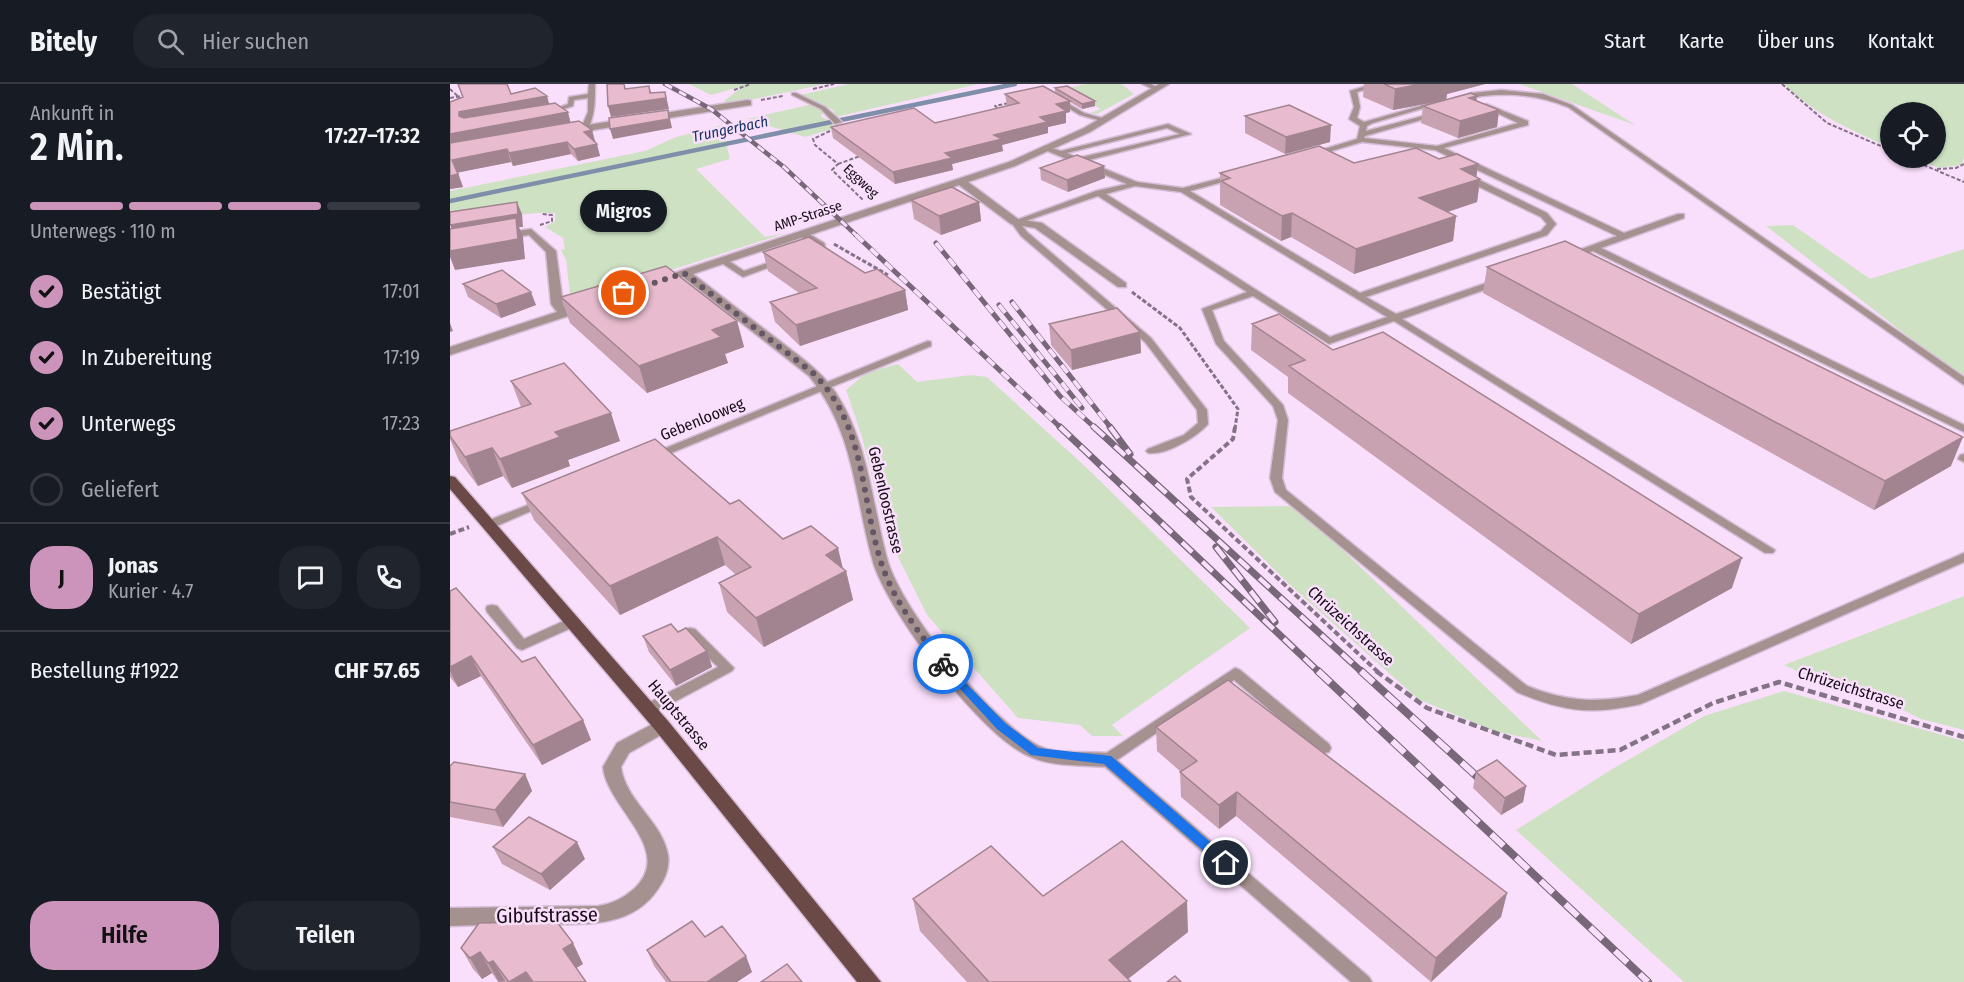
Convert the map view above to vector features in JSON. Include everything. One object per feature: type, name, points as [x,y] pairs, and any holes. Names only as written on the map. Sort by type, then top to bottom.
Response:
[{"type":"main road","name":"Hauptstrasse","points":[[450,480],[662,726],[870,982]]},
{"type":"street","name":"AMP-Strasse","points":[[651,284],[962,182],[1048,148],[1105,120],[1161,86]]},
{"type":"street","points":[[552,134],[748,103]]},
{"type":"street","points":[[962,182],[1015,222],[1038,225],[1122,285]]},
{"type":"street","points":[[484,239],[534,233],[551,251],[557,304],[564,314]]},
{"type":"street","name":"Gebenloostrasse","points":[[684,273],[813,373],[825,385],[843,416],[856,450],[880,559],[901,607],[929,645],[1001,726],[1035,752],[1107,760]]},
{"type":"street","points":[[450,351],[597,303]]},
{"type":"street","name":"Gibufstrasse","points":[[450,917],[599,915],[625,907],[642,894],[656,875],[659,863],[658,852],[654,840],[616,785],[612,767],[624,748],[662,726]]},
{"type":"lane","points":[[585,128],[591,112],[592,84]]},
{"type":"lane","points":[[1145,84],[1161,86]]},
{"type":"lane","points":[[1381,84],[1353,91],[1357,107],[1353,119],[1364,125],[1477,94],[1513,92],[1557,99],[1584,114],[1964,382]]},
{"type":"lane","points":[[794,94],[809,100],[837,119]]},
{"type":"lane","points":[[1047,94],[1082,114],[1105,120]]},
{"type":"lane","points":[[543,114],[567,108],[571,105],[571,98],[592,96]]},
{"type":"lane","points":[[1437,147],[1525,123],[1479,103]]},
{"type":"lane","points":[[1303,158],[1360,137],[1447,112]]},
{"type":"lane","points":[[1360,137],[1364,125]]},
{"type":"lane","points":[[1060,153],[1166,126],[1175,127],[1187,134],[1079,160]]},
{"type":"lane","points":[[1360,137],[1437,147],[1624,236]]},
{"type":"lane","points":[[1396,143],[1428,159]]},
{"type":"lane","points":[[1048,148],[1135,184],[1183,190],[1248,172]]},
{"type":"lane","points":[[1360,296],[1544,233],[1552,224],[1544,215],[1459,174]]},
{"type":"lane","points":[[1135,184],[1099,193],[1015,222],[1024,234],[1148,340],[1202,410],[1203,424],[1188,437],[1152,451]]},
{"type":"lane","points":[[1183,190],[1360,296],[1769,550]]},
{"type":"lane","points":[[1099,193],[1329,341],[1506,279]]},
{"type":"lane","points":[[1562,260],[1682,216]]},
{"type":"lane","points":[[723,260],[743,274],[819,249],[821,245],[808,232]]},
{"type":"lane","points":[[1595,248],[1964,429]]},
{"type":"lane","points":[[1253,293],[1207,309],[1219,342],[1278,405],[1283,420],[1276,478],[1281,492],[1522,689],[1552,702],[1600,708],[1641,699],[1964,557]]},
{"type":"lane","name":"Gebenlooweg","points":[[640,462],[928,344]]},
{"type":"lane","points":[[488,525],[553,498]]},
{"type":"lane","points":[[492,609],[522,645],[573,622]]},
{"type":"lane","points":[[647,710],[727,668],[690,632]]},
{"type":"lane","points":[[1324,748],[1235,673],[1107,760],[1362,982]]},
{"type":"path","points":[[1782,84],[1827,123],[1880,146]]},
{"type":"path","points":[[450,88],[457,97],[468,104]]},
{"type":"path","points":[[996,114],[1004,112],[995,106],[1047,94]]},
{"type":"path","points":[[450,98],[468,95]]},
{"type":"path","name":"Eggweg","points":[[831,131],[813,139],[815,145],[838,164],[832,170],[874,211]]},
{"type":"path","points":[[838,164],[870,153]]},
{"type":"path","points":[[1933,169],[1956,168],[1964,164]]},
{"type":"path","points":[[1933,169],[1964,182]]},
{"type":"path","points":[[528,232],[552,221],[552,215],[542,214]]},
{"type":"path","points":[[808,232],[888,275]]},
{"type":"path","name":"Chrüzeichstrasse","points":[[1122,285],[1180,328],[1238,409],[1233,439],[1187,478],[1191,497],[1375,670],[1427,708],[1556,754],[1620,750],[1713,703],[1779,682],[1964,737]]},
{"type":"green space","points":[[689,84],[825,84],[732,104],[724,101],[743,86],[711,95]]},
{"type":"green space","points":[[849,84],[978,84],[836,117],[833,110],[800,95]]},
{"type":"green space","points":[[1086,84],[1122,84],[1134,94],[1097,114],[1090,113],[1101,109],[1064,89]]},
{"type":"green space","points":[[1519,84],[1572,84],[1635,125]]},
{"type":"green space","points":[[1784,84],[1964,84],[1964,158],[1961,165],[1946,167],[1946,102],[1880,102],[1880,142],[1821,113]]},
{"type":"green space","points":[[813,104],[824,108],[821,117],[834,122],[832,129],[805,137],[747,119]]},
{"type":"green space","points":[[722,125],[730,159],[696,169],[765,237],[786,233],[572,302],[565,301],[563,297],[570,294],[566,260],[561,250],[565,249],[563,238],[545,227],[555,221],[555,213],[450,222],[450,191],[645,151],[676,137]]},
{"type":"green space","points":[[1793,225],[1870,279],[1964,249],[1964,380],[1766,226]]},
{"type":"green space","points":[[898,364],[917,382],[971,375],[987,377],[1088,469],[1250,628],[1112,725],[1123,736],[1092,736],[1080,725],[1018,718],[927,615],[886,533],[862,437],[846,390],[866,373]]},
{"type":"green space","points":[[1297,506],[1542,741],[1494,731],[1418,699],[1288,583],[1211,507]]},
{"type":"green space","points":[[1964,596],[1964,730],[1921,719],[1905,711],[1834,688],[1784,665]]},
{"type":"green space","points":[[1784,691],[1964,741],[1964,982],[1684,982],[1516,830],[1609,771],[1704,716]]},
{"type":"building","points":[[458,84],[507,84],[511,94],[535,88],[547,96],[459,112],[459,116],[464,118],[555,103],[568,112],[450,134],[450,102],[463,97]]},
{"type":"building","points":[[607,84],[624,84],[625,89],[649,86],[650,93],[665,92],[666,98],[608,106]]},
{"type":"building","points":[[1384,84],[1422,84],[1395,89]]},
{"type":"building","points":[[1043,86],[1070,101],[1056,104],[1066,111],[1040,117],[1047,122],[994,135],[1002,139],[945,153],[952,158],[893,172],[831,127],[914,108],[935,123],[1019,103],[1005,94]]},
{"type":"building","points":[[1067,86],[1095,101],[1082,104],[1055,88]]},
{"type":"building","points":[[1471,93],[1477,96],[1469,98],[1499,110],[1460,121],[1423,106]]},
{"type":"building","points":[[1289,105],[1331,125],[1286,137],[1245,116]]},
{"type":"building","points":[[668,110],[669,119],[610,129],[609,118]]},
{"type":"building","points":[[579,121],[592,130],[584,132],[597,144],[574,149],[567,142],[509,153],[507,149],[452,160],[458,174],[450,176],[450,143]]},
{"type":"building","points":[[1319,146],[1354,163],[1416,148],[1439,159],[1457,154],[1478,164],[1461,169],[1480,179],[1419,198],[1456,216],[1356,249],[1292,213],[1282,216],[1221,181],[1230,178],[1220,173]]},
{"type":"building","points":[[1077,155],[1104,166],[1067,180],[1040,168]]},
{"type":"building","points":[[952,187],[979,202],[939,216],[911,200]]},
{"type":"building","points":[[517,202],[518,214],[450,225],[450,212]]},
{"type":"building","points":[[516,218],[518,239],[450,251],[450,229]]},
{"type":"building","points":[[809,237],[865,273],[877,269],[905,290],[796,325],[770,302],[817,288],[763,252]]},
{"type":"building","points":[[1565,241],[1963,437],[1885,481],[1487,267]]},
{"type":"building","points":[[666,266],[737,321],[712,330],[721,337],[639,366],[561,297]]},
{"type":"building","points":[[502,270],[531,292],[496,304],[463,284]]},
{"type":"building","points":[[1117,308],[1140,332],[1071,350],[1049,324]]},
{"type":"building","points":[[1279,314],[1333,350],[1383,332],[1742,558],[1639,614],[1289,366],[1305,360],[1252,324]]},
{"type":"building","points":[[564,363],[611,413],[555,432],[560,437],[500,459],[492,448],[465,457],[450,436],[450,431],[531,404],[511,381]]},
{"type":"building","points":[[655,439],[730,504],[739,500],[783,539],[811,526],[838,548],[826,555],[846,571],[756,618],[719,583],[751,567],[717,537],[610,586],[522,493]]},
{"type":"building","points":[[456,588],[522,662],[535,657],[583,720],[533,745],[471,656],[450,667],[450,591]]},
{"type":"building","points":[[671,624],[678,632],[686,628],[707,651],[670,670],[643,636]]},
{"type":"building","points":[[1228,680],[1507,893],[1436,958],[1237,792],[1219,805],[1180,772],[1197,761],[1156,727]]},
{"type":"building","points":[[1497,760],[1526,786],[1505,798],[1476,772]]},
{"type":"building","points":[[454,762],[525,774],[495,810],[450,802],[450,766]]},
{"type":"building","points":[[529,817],[577,842],[541,874],[493,847]]},
{"type":"building","points":[[1122,841],[1187,901],[1109,960],[1131,982],[989,982],[913,899],[991,846],[1043,896]]},
{"type":"building","points":[[692,921],[705,937],[722,926],[746,956],[707,982],[671,982],[647,950]]},
{"type":"building","points":[[557,922],[573,943],[563,949],[586,982],[533,982],[526,972],[509,982],[493,961],[488,963],[480,952],[470,958],[461,948],[479,923]]},
{"type":"building","points":[[787,964],[802,982],[761,982]]},
{"type":"building","points":[[1175,976],[1181,982],[1167,982]]},
{"type":"waterway","name":"Trungerbach","points":[[450,201],[1015,84]]},
{"type":"railway","points":[[665,84],[711,109],[784,167],[857,236]]},
{"type":"railway","points":[[856,235],[1061,428]]},
{"type":"railway","points":[[936,243],[1060,396],[1095,428]]},
{"type":"railway","points":[[1012,302],[1111,428]]},
{"type":"railway","points":[[999,305],[1082,408]]},
{"type":"railway","points":[[1060,427],[1320,673]]},
{"type":"railway","points":[[1094,427],[1363,673]]},
{"type":"railway","points":[[1110,427],[1130,454]]},
{"type":"railway","points":[[1216,547],[1275,622]]},
{"type":"railway","points":[[1318,671],[1648,982]]},
{"type":"railway","points":[[1361,671],[1483,782]]},
{"type":"way so far","points":[[624,293],[684,273],[813,373],[825,385],[843,416],[856,450],[880,559],[901,607],[943,664]]},
{"type":"place","name":"Migros","points":[[624,293]]},
{"type":"route","points":[[943,664],[1001,726],[1035,752],[1107,760],[1226,863]]}]
